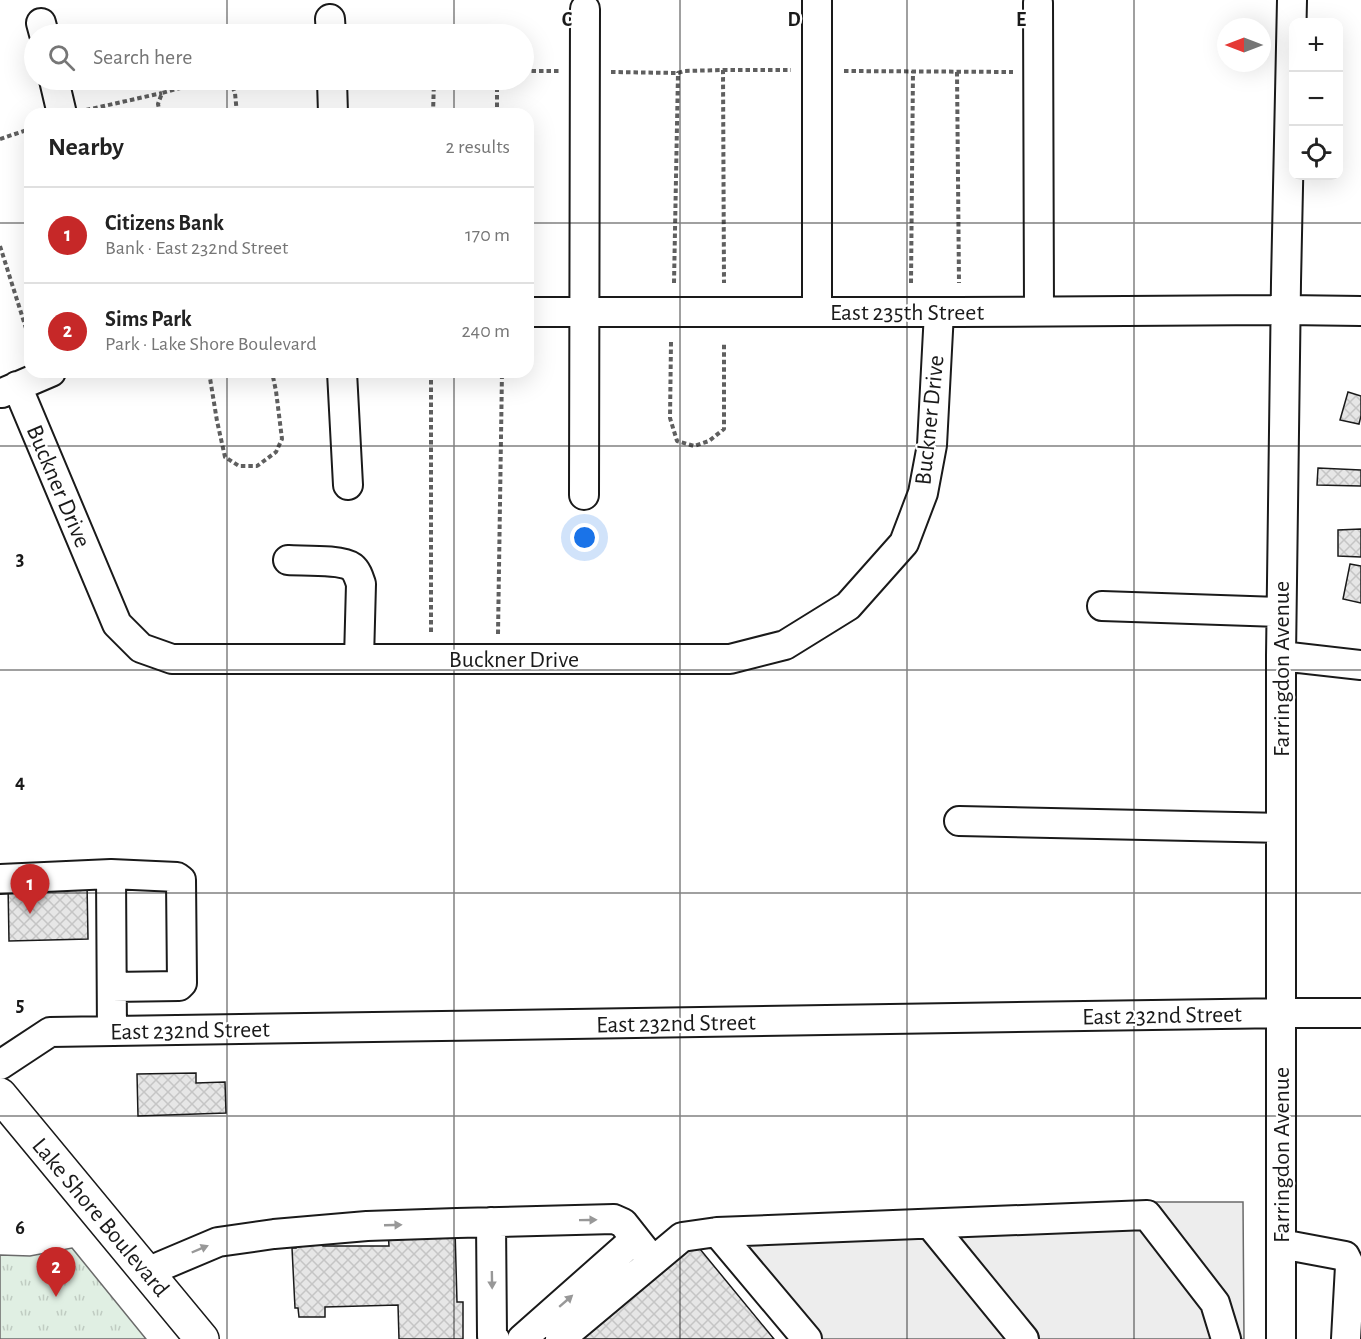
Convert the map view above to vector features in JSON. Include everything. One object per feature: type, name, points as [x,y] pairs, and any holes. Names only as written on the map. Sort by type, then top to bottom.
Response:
[{"type":"main road","name":"Lake Shore Boulevard","points":[[0,1095],[202,1339]]},
{"type":"street","points":[[817,0],[817,312]]},
{"type":"street","name":"Farringdon Avenue","points":[[1281,1339],[1281,612],[1293,0]]},
{"type":"street","points":[[1038,3],[1039,311]]},
{"type":"street","points":[[584,495],[585,9]]},
{"type":"street","points":[[59,90],[68,108]]},
{"type":"street","points":[[332,90],[333,108]]},
{"type":"street","name":"East 235th Street","points":[[534,312],[1361,311]]},
{"type":"street","name":"Buckner Drive","points":[[9,390],[117,624],[141,648],[172,659],[730,659],[785,645],[848,606],[904,543],[923,493],[932,445],[939,312]]},
{"type":"street","points":[[9,390],[37,378]]},
{"type":"street","points":[[342,378],[348,485]]},
{"type":"street","points":[[288,560],[342,563],[353,567],[361,584],[359,659]]},
{"type":"street","points":[[1102,606],[1281,612]]},
{"type":"street","points":[[1281,656],[1361,665]]},
{"type":"street","points":[[959,821],[1281,828]]},
{"type":"street","points":[[111,874],[112,1031]]},
{"type":"street","points":[[0,879],[111,874],[177,877],[181,880],[182,982],[179,986],[112,987]]},
{"type":"street","name":"East 232nd Street","points":[[0,1065],[50,1032],[1361,1013]]},
{"type":"street","points":[[560,1339],[682,1237],[717,1232],[1147,1215],[1215,1304],[1226,1339]]},
{"type":"street","points":[[147,1272],[218,1242],[274,1234],[367,1227],[614,1219],[623,1223],[653,1261]]},
{"type":"street","points":[[491,1222],[492,1336],[495,1339]]},
{"type":"street","points":[[930,1224],[1024,1339]]},
{"type":"street","points":[[717,1232],[807,1339]]},
{"type":"street","points":[[522,1339],[635,1239]]},
{"type":"street","points":[[1281,1244],[1345,1256],[1356,1267],[1346,1339]]},
{"type":"path","points":[[723,70],[724,283]]},
{"type":"path","points":[[674,283],[678,73],[723,70],[1019,72]]},
{"type":"path","points":[[911,283],[913,71]]},
{"type":"path","points":[[957,72],[959,283]]},
{"type":"path","points":[[93,108],[173,90]]},
{"type":"path","points":[[234,90],[236,108]]},
{"type":"path","points":[[433,108],[434,90]]},
{"type":"path","points":[[497,90],[497,108]]},
{"type":"path","points":[[159,108],[162,93]]},
{"type":"path","points":[[0,139],[24,131]]},
{"type":"path","points":[[0,246],[24,321]]},
{"type":"path","points":[[671,342],[670,418],[677,441],[694,446],[709,441],[724,429],[724,343]]},
{"type":"path","points":[[210,378],[225,457],[239,466],[257,466],[276,452],[282,439],[273,378]]},
{"type":"path","points":[[430,641],[431,378]]},
{"type":"path","points":[[498,641],[502,378]]},
{"type":"green space","points":[[72,1248],[146,1339],[0,1339],[0,1255],[30,1256]]},
{"type":"shaded area","points":[[1144,1202],[1243,1202],[1244,1339],[797,1339],[695,1223]]},
{"type":"building","points":[[1348,392],[1361,396],[1359,424],[1340,420]]},
{"type":"building","points":[[1318,468],[1361,470],[1361,486],[1317,485]]},
{"type":"building","points":[[1361,529],[1361,557],[1338,556],[1338,530]]},
{"type":"building","points":[[1350,564],[1361,566],[1361,603],[1343,599]]},
{"type":"building","points":[[87,883],[88,939],[9,941],[8,884]]},
{"type":"building","points":[[196,1073],[196,1083],[225,1082],[226,1113],[138,1116],[137,1074]]},
{"type":"building","points":[[455,1229],[457,1302],[463,1302],[463,1339],[399,1339],[398,1305],[325,1307],[325,1317],[299,1317],[298,1308],[295,1308],[292,1248],[296,1248],[296,1238],[322,1237],[323,1246],[389,1246],[388,1231]]},
{"type":"building","points":[[695,1243],[774,1339],[580,1339]]},
{"type":"place","name":"Citizens Bank","points":[[30,914]]},
{"type":"place","name":"Sims Park","points":[[56,1297]]}]
